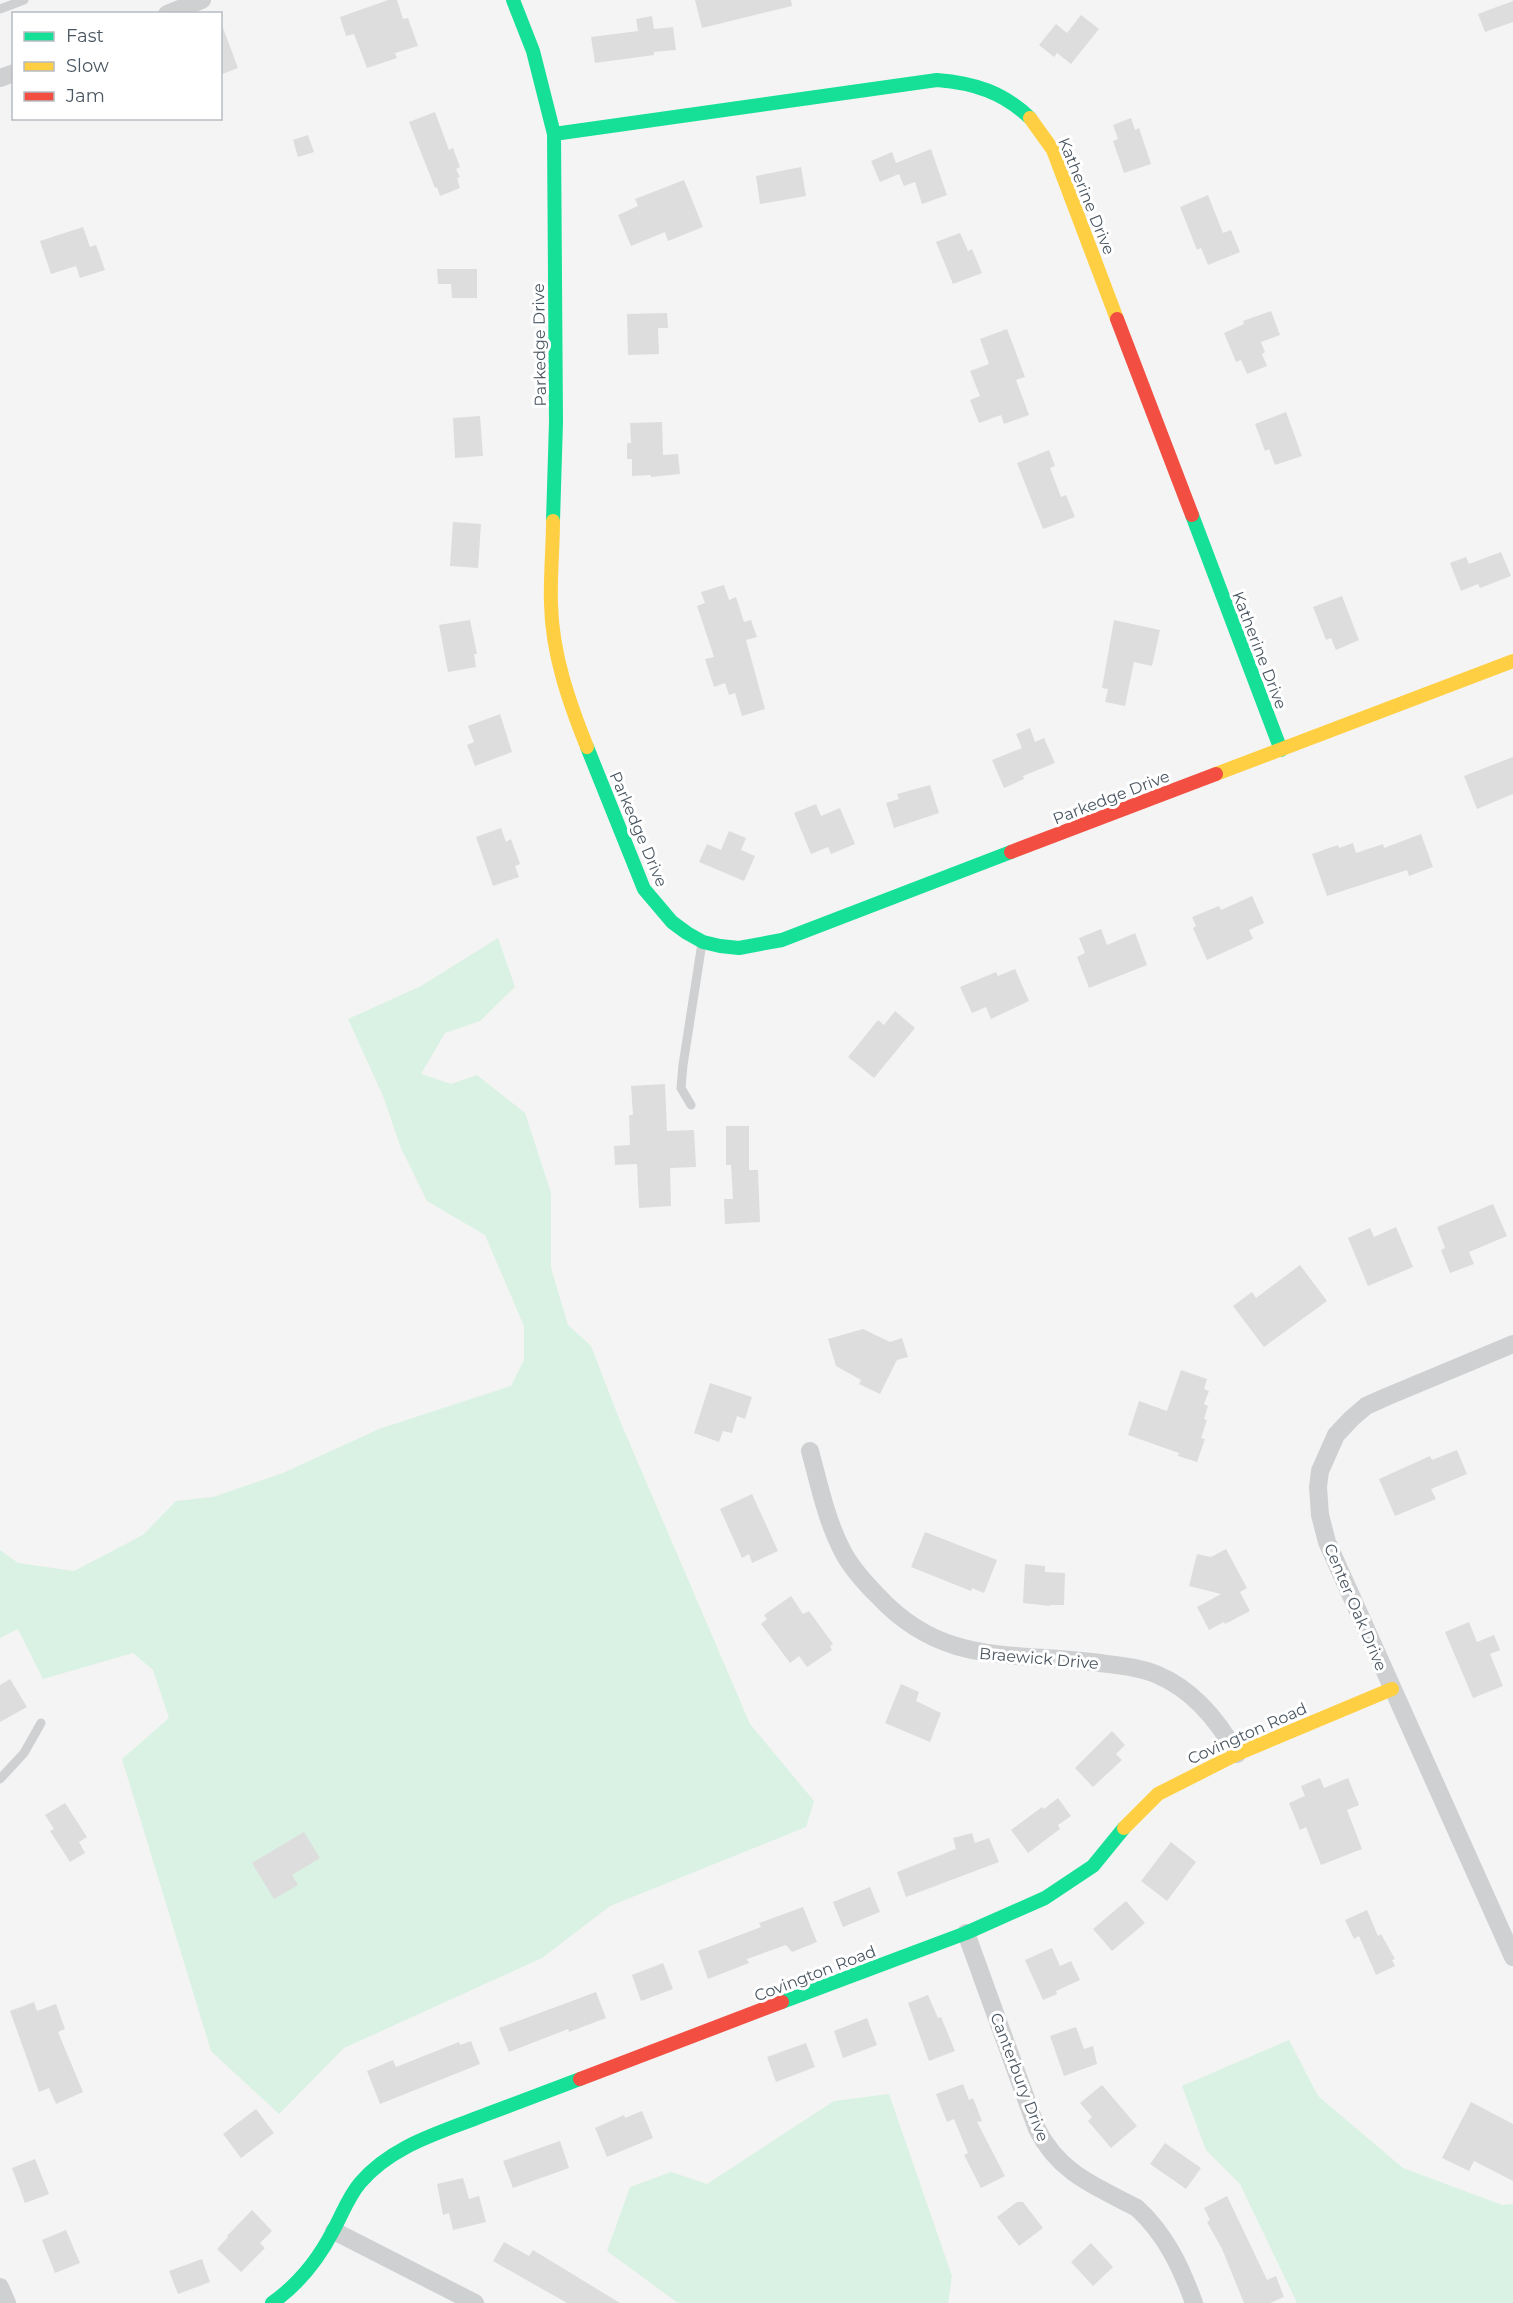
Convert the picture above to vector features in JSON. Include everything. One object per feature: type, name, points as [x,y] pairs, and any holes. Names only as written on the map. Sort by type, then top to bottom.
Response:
[{"type":"street","points":[[172,12],[202,0]]},
{"type":"street","name":"Parkedge Drive","points":[[513,0],[533,51],[554,134],[556,413],[551,605],[561,673],[576,719],[644,889],[660,912],[690,935],[723,948],[735,949],[766,945],[782,940],[1513,662]]},
{"type":"street","name":"Katherine Drive","points":[[554,134],[937,80],[957,80],[977,85],[995,91],[1015,103],[1042,130],[1053,150],[1281,750]]},
{"type":"street","name":"Center Oak Drive","points":[[1513,1344],[1366,1406],[1336,1435],[1320,1470],[1318,1487],[1320,1515],[1327,1542],[1513,1957]]},
{"type":"street","name":"Braewick Drive","points":[[810,1451],[826,1511],[842,1551],[868,1585],[909,1625],[921,1633],[968,1651],[990,1655],[1118,1665],[1159,1675],[1193,1698],[1208,1712],[1237,1754]]},
{"type":"street","name":"Covington Road","points":[[272,2303],[303,2277],[324,2249],[364,2178],[394,2154],[414,2142],[966,1933],[1063,1888],[1093,1866],[1130,1821],[1158,1794],[1237,1754],[1392,1689]]},
{"type":"street","name":"Canterbury Drive","points":[[966,1933],[1044,2143],[1059,2162],[1075,2174],[1137,2208],[1145,2216],[1173,2252],[1194,2303]]},
{"type":"street","points":[[334,2231],[475,2303]]},
{"type":"street","points":[[0,2288],[7,2303]]},
{"type":"lane","points":[[0,9],[24,0]]},
{"type":"lane","points":[[691,1105],[681,1088],[702,940]]},
{"type":"lane","points":[[0,1779],[24,1753],[41,1723]]},
{"type":"green space","points":[[498,938],[515,987],[480,1021],[445,1033],[421,1074],[451,1084],[477,1075],[525,1113],[551,1193],[551,1268],[568,1325],[591,1346],[620,1421],[750,1724],[814,1801],[806,1827],[610,1906],[542,1958],[344,2048],[279,2114],[211,2051],[122,1759],[169,1718],[153,1670],[133,1653],[43,1679],[18,1629],[0,1638],[0,1550],[18,1563],[74,1571],[143,1535],[176,1501],[213,1497],[283,1473],[379,1429],[511,1386],[524,1360],[524,1326],[485,1235],[427,1201],[401,1148],[383,1096],[348,1019],[421,986]]},
{"type":"green space","points":[[1289,2040],[1318,2096],[1403,2168],[1502,2205],[1513,2204],[1513,2303],[1297,2303],[1240,2184],[1206,2150],[1182,2086]]},
{"type":"green space","points":[[889,2094],[952,2276],[948,2303],[678,2303],[607,2251],[630,2187],[671,2172],[707,2184],[834,2101]]},
{"type":"building","points":[[388,0],[397,0],[403,19],[408,18],[418,46],[395,53],[397,58],[367,68],[354,34],[346,36],[340,17]]},
{"type":"building","points":[[695,0],[791,0],[792,6],[702,28]]},
{"type":"building","points":[[1513,1],[1513,22],[1485,32],[1478,14]]},
{"type":"building","points":[[1081,15],[1099,29],[1071,64],[1057,53],[1054,57],[1039,45],[1056,24],[1067,33]]},
{"type":"building","points":[[652,16],[654,29],[673,27],[676,50],[595,63],[591,37],[638,31],[636,19]]},
{"type":"building","points":[[222,25],[238,68],[222,74]]},
{"type":"building","points":[[435,112],[449,150],[453,148],[460,167],[456,169],[460,177],[457,178],[460,188],[440,196],[409,122]]},
{"type":"building","points":[[1131,118],[1135,130],[1139,128],[1151,164],[1124,173],[1113,141],[1118,139],[1113,125]]},
{"type":"building","points":[[308,135],[314,152],[298,157],[293,140]]},
{"type":"building","points":[[931,149],[947,195],[922,204],[915,182],[904,186],[899,174],[880,182],[871,161],[892,152],[896,163]]},
{"type":"building","points":[[801,167],[806,196],[760,204],[756,176]]},
{"type":"building","points":[[684,180],[703,227],[668,241],[665,232],[631,246],[618,215],[638,206],[635,199]]},
{"type":"building","points":[[1208,195],[1223,233],[1231,230],[1240,252],[1208,265],[1201,248],[1197,250],[1180,207]]},
{"type":"building","points":[[83,227],[90,247],[96,245],[105,270],[80,278],[76,266],[51,274],[40,241]]},
{"type":"building","points":[[960,233],[968,251],[972,249],[982,273],[953,284],[936,242]]},
{"type":"building","points":[[437,269],[477,269],[477,298],[452,298],[451,284],[438,284]]},
{"type":"building","points":[[1271,311],[1280,335],[1261,342],[1265,352],[1262,354],[1267,366],[1247,374],[1241,360],[1236,362],[1224,333],[1244,324],[1243,321]]},
{"type":"building","points":[[667,313],[668,328],[658,328],[659,354],[628,355],[627,314]]},
{"type":"building","points":[[1007,329],[1025,377],[1016,380],[1029,415],[1004,424],[1001,415],[979,423],[970,400],[980,396],[970,371],[989,364],[980,339]]},
{"type":"building","points":[[1286,412],[1302,456],[1275,465],[1269,449],[1265,451],[1255,424]]},
{"type":"building","points":[[480,416],[483,456],[455,458],[453,418]]},
{"type":"building","points":[[662,422],[663,455],[678,454],[680,474],[632,476],[632,459],[627,459],[627,443],[631,443],[630,423]]},
{"type":"building","points":[[1049,450],[1055,466],[1050,468],[1061,497],[1066,495],[1075,517],[1043,529],[1017,463]]},
{"type":"building","points":[[453,522],[481,524],[478,568],[450,566]]},
{"type":"building","points":[[1501,552],[1511,576],[1480,588],[1478,584],[1461,591],[1450,563],[1466,557],[1469,564]]},
{"type":"building","points":[[724,585],[729,600],[736,597],[744,622],[751,620],[757,637],[746,640],[765,709],[742,716],[735,693],[729,695],[725,683],[714,687],[705,659],[714,657],[697,606],[705,603],[701,592]]},
{"type":"building","points":[[1342,596],[1359,640],[1336,650],[1331,638],[1326,640],[1313,607]]},
{"type":"building","points":[[470,620],[477,654],[474,654],[476,667],[448,672],[439,625]]},
{"type":"building","points":[[1114,620],[1160,630],[1152,666],[1134,662],[1125,706],[1105,702],[1108,689],[1102,688]]},
{"type":"building","points":[[500,714],[512,752],[475,766],[467,745],[474,742],[468,726]]},
{"type":"building","points":[[1030,728],[1035,742],[1044,738],[1055,763],[1023,776],[1024,779],[1004,788],[992,760],[1022,748],[1016,734]]},
{"type":"building","points":[[1513,757],[1513,794],[1477,809],[1464,776]]},
{"type":"building","points":[[930,785],[939,813],[894,828],[886,803],[899,799],[897,794]]},
{"type":"building","points":[[816,804],[821,816],[840,808],[855,844],[831,854],[828,847],[811,854],[794,813]]},
{"type":"building","points":[[501,828],[506,842],[511,839],[520,864],[515,866],[519,877],[493,886],[476,837]]},
{"type":"building","points":[[729,831],[746,838],[741,850],[755,856],[744,881],[699,862],[707,844],[721,850]]},
{"type":"building","points":[[1421,834],[1433,867],[1409,876],[1407,870],[1327,896],[1312,854],[1338,845],[1339,848],[1353,843],[1356,853],[1383,844],[1384,848]]},
{"type":"building","points":[[1252,896],[1264,923],[1249,930],[1253,939],[1207,960],[1193,928],[1196,926],[1192,917],[1219,906],[1221,910]]},
{"type":"building","points":[[1101,929],[1107,945],[1135,933],[1147,965],[1089,988],[1077,957],[1085,953],[1079,938]]},
{"type":"building","points":[[1015,969],[1029,1001],[991,1019],[986,1007],[972,1013],[960,987],[996,972],[998,976]]},
{"type":"building","points":[[895,1011],[915,1028],[874,1078],[848,1057],[878,1020],[884,1025]]},
{"type":"building","points":[[665,1084],[667,1131],[694,1130],[696,1167],[670,1168],[671,1206],[639,1208],[637,1164],[615,1165],[614,1146],[630,1145],[629,1115],[633,1115],[631,1086]]},
{"type":"building","points":[[726,1126],[749,1126],[749,1170],[758,1170],[760,1222],[725,1224],[724,1199],[733,1199],[731,1165],[726,1165]]},
{"type":"building","points":[[1493,1204],[1507,1236],[1469,1252],[1474,1264],[1450,1273],[1441,1250],[1445,1248],[1437,1227]]},
{"type":"building","points":[[1396,1227],[1413,1267],[1368,1286],[1348,1238],[1370,1228],[1374,1237]]},
{"type":"building","points":[[1300,1265],[1327,1301],[1264,1347],[1233,1306],[1252,1292],[1256,1298]]},
{"type":"building","points":[[863,1329],[890,1342],[902,1338],[908,1357],[897,1360],[880,1394],[859,1384],[861,1380],[836,1366],[828,1339]]},
{"type":"building","points":[[1181,1370],[1207,1379],[1204,1389],[1209,1391],[1204,1404],[1208,1406],[1204,1419],[1207,1420],[1201,1438],[1205,1439],[1197,1462],[1178,1456],[1179,1453],[1128,1435],[1139,1401],[1167,1411]]},
{"type":"building","points":[[710,1383],[752,1397],[745,1419],[737,1416],[732,1433],[723,1431],[719,1442],[694,1433]]},
{"type":"building","points":[[1457,1450],[1467,1474],[1431,1489],[1436,1499],[1395,1516],[1379,1479],[1430,1456],[1432,1460]]},
{"type":"building","points":[[752,1494],[778,1551],[752,1563],[749,1554],[742,1558],[720,1509]]},
{"type":"building","points":[[925,1532],[997,1560],[984,1593],[972,1588],[971,1591],[911,1567]]},
{"type":"building","points":[[1226,1549],[1247,1588],[1240,1592],[1250,1611],[1209,1630],[1197,1607],[1221,1594],[1189,1586],[1197,1554],[1211,1557]]},
{"type":"building","points":[[1025,1564],[1045,1566],[1045,1572],[1065,1573],[1064,1605],[1023,1603]]},
{"type":"building","points":[[791,1596],[803,1614],[809,1611],[833,1644],[830,1646],[832,1650],[807,1667],[799,1656],[790,1663],[761,1624],[767,1619],[764,1615]]},
{"type":"building","points":[[1469,1622],[1477,1642],[1494,1635],[1500,1650],[1490,1654],[1503,1686],[1473,1698],[1445,1632]]},
{"type":"building","points":[[10,1679],[27,1707],[0,1722],[0,1685]]},
{"type":"building","points":[[901,1684],[919,1692],[916,1701],[941,1713],[930,1742],[885,1723]]},
{"type":"building","points":[[1112,1731],[1125,1745],[1116,1754],[1122,1760],[1093,1787],[1075,1768]]},
{"type":"building","points":[[1320,1778],[1324,1788],[1348,1778],[1359,1805],[1347,1810],[1362,1849],[1321,1865],[1306,1827],[1300,1830],[1289,1803],[1305,1796],[1301,1786]]},
{"type":"building","points":[[1058,1798],[1071,1816],[1058,1825],[1060,1829],[1028,1853],[1011,1830]]},
{"type":"building","points":[[65,1803],[87,1837],[79,1842],[85,1853],[70,1862],[50,1831],[54,1829],[45,1815]]},
{"type":"building","points":[[304,1832],[320,1858],[292,1875],[298,1885],[274,1899],[252,1863]]},
{"type":"building","points":[[972,1833],[975,1843],[989,1838],[999,1862],[906,1897],[897,1872],[956,1849],[953,1838]]},
{"type":"building","points":[[1171,1842],[1196,1862],[1167,1901],[1141,1881]]},
{"type":"building","points":[[870,1887],[880,1912],[843,1927],[833,1902]]},
{"type":"building","points":[[1126,1901],[1145,1923],[1112,1951],[1093,1929]]},
{"type":"building","points":[[803,1907],[817,1942],[792,1952],[786,1945],[747,1959],[749,1963],[708,1979],[698,1951],[761,1927],[759,1923]]},
{"type":"building","points":[[1367,1910],[1378,1936],[1381,1934],[1395,1959],[1392,1960],[1395,1966],[1376,1975],[1359,1936],[1354,1939],[1345,1920]]},
{"type":"building","points":[[1052,1948],[1060,1966],[1071,1961],[1080,1980],[1043,2000],[1025,1960]]},
{"type":"building","points":[[663,1963],[673,1989],[641,2001],[632,1975]]},
{"type":"building","points":[[596,1992],[606,2018],[569,2032],[568,2029],[509,2052],[499,2028]]},
{"type":"building","points":[[928,1995],[938,2018],[941,2017],[955,2051],[929,2061],[908,2003]]},
{"type":"building","points":[[34,2002],[37,2011],[56,2004],[65,2029],[58,2032],[83,2092],[56,2104],[49,2088],[39,2092],[10,2011]]},
{"type":"building","points":[[867,2018],[877,2045],[843,2058],[834,2031]]},
{"type":"building","points":[[1076,2027],[1084,2049],[1093,2046],[1097,2064],[1064,2076],[1050,2036]]},
{"type":"building","points":[[471,2041],[480,2064],[380,2104],[367,2071],[393,2060],[396,2067],[459,2042],[460,2045]]},
{"type":"building","points":[[806,2043],[815,2067],[776,2082],[767,2057]]},
{"type":"building","points":[[963,2084],[969,2100],[973,2098],[982,2121],[977,2122],[1005,2176],[981,2188],[964,2155],[968,2153],[954,2119],[947,2122],[936,2094]]},
{"type":"building","points":[[1102,2085],[1137,2126],[1111,2148],[1088,2121],[1092,2117],[1080,2103]]},
{"type":"building","points":[[1471,2102],[1513,2124],[1513,2181],[1474,2161],[1469,2171],[1442,2158]]},
{"type":"building","points":[[256,2109],[274,2133],[241,2158],[223,2134]]},
{"type":"building","points":[[642,2111],[653,2138],[607,2157],[595,2128],[624,2115],[625,2118]]},
{"type":"building","points":[[560,2141],[569,2168],[513,2188],[503,2161]]},
{"type":"building","points":[[1165,2143],[1201,2168],[1186,2189],[1150,2164]]},
{"type":"building","points":[[35,2159],[49,2194],[25,2203],[12,2168]]},
{"type":"building","points":[[463,2178],[469,2199],[479,2196],[486,2222],[453,2230],[449,2213],[443,2215],[437,2184]]},
{"type":"building","points":[[1227,2196],[1267,2280],[1276,2276],[1284,2297],[1270,2303],[1244,2303],[1222,2249],[1207,2222],[1210,2220],[1204,2208]]},
{"type":"building","points":[[1017,2202],[1023,2202],[1043,2228],[1019,2246],[997,2217]]},
{"type":"building","points":[[252,2210],[272,2231],[260,2243],[265,2248],[241,2272],[217,2249]]},
{"type":"building","points":[[66,2230],[80,2263],[55,2273],[42,2240]]},
{"type":"building","points":[[504,2242],[529,2256],[533,2250],[620,2303],[567,2303],[493,2261]]},
{"type":"building","points":[[1091,2243],[1113,2267],[1093,2286],[1071,2262]]},
{"type":"building","points":[[202,2259],[210,2282],[178,2294],[169,2271]]},
{"type":"traffic: fast","points":[[513,0],[533,51],[554,134],[556,422],[553,521]]},
{"type":"traffic: fast","points":[[554,134],[937,80],[987,90],[1020,109],[1030,118]]},
{"type":"traffic: fast","points":[[1192,515],[1281,750]]},
{"type":"traffic: fast","points":[[587,747],[644,889],[672,922],[703,942],[739,948],[782,940],[1011,852]]},
{"type":"traffic: fast","points":[[782,2002],[966,1933],[1045,1898],[1093,1866],[1124,1828]]},
{"type":"traffic: fast","points":[[272,2303],[307,2271],[327,2242],[356,2188],[372,2170],[386,2159],[416,2142],[580,2079]]},
{"type":"traffic: slow","points":[[1030,118],[1053,150],[1117,319]]},
{"type":"traffic: slow","points":[[553,521],[552,623],[558,659],[568,695],[587,747]]},
{"type":"traffic: slow","points":[[1216,774],[1513,661]]},
{"type":"traffic: slow","points":[[1124,1828],[1158,1794],[1237,1754],[1392,1689]]},
{"type":"traffic: jam","points":[[1117,319],[1192,515]]},
{"type":"traffic: jam","points":[[1011,852],[1216,774]]},
{"type":"traffic: jam","points":[[580,2079],[782,2002]]}]
